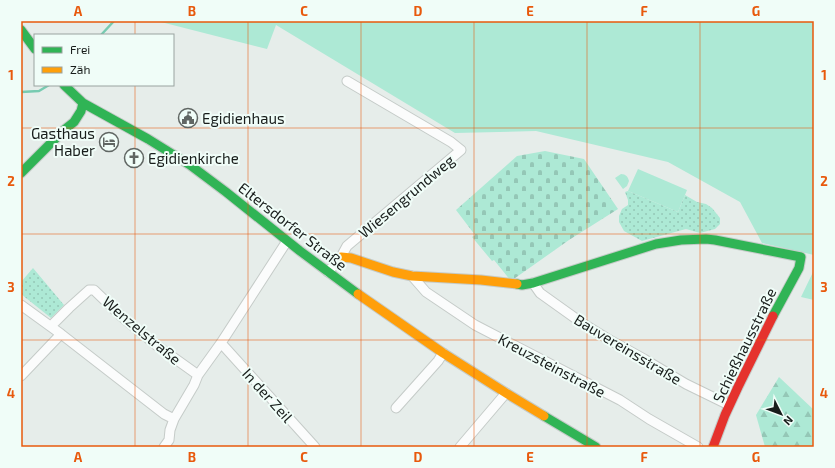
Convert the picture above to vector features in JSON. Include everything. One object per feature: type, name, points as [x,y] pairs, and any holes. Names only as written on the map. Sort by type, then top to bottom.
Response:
[{"type":"street","points":[[21,30],[34,48]]},
{"type":"street","name":"Wiesengrundweg","points":[[328,272],[341,257],[347,246],[462,150],[348,81]]},
{"type":"street","name":"Eltersdorfer Straße","points":[[65,86],[82,102],[148,139],[190,165],[328,272],[443,353],[596,447]]},
{"type":"street","points":[[68,128],[69,117],[82,102]]},
{"type":"street","points":[[21,174],[68,128],[89,119],[104,115]]},
{"type":"street","name":"Schießhausstraße","points":[[533,283],[663,241],[688,238],[715,240],[801,257],[799,268],[760,341],[729,405],[713,447]]},
{"type":"street","points":[[164,447],[169,440],[170,430],[174,419],[194,385],[198,375],[221,343],[287,241]]},
{"type":"street","points":[[341,257],[351,258],[393,272],[412,276],[481,280],[522,285],[533,283]]},
{"type":"street","name":"Kreuzsteinstraße","points":[[412,276],[426,292],[475,325],[620,400],[698,447]]},
{"type":"street","name":"Bauvereinsstraße","points":[[533,283],[540,293],[588,327],[686,384],[729,405]]},
{"type":"street","name":"Wenzelstraße","points":[[51,326],[88,290],[94,290],[121,316],[156,345],[198,375]]},
{"type":"street","points":[[21,305],[51,326],[164,414],[174,419]]},
{"type":"street","points":[[21,376],[61,334]]},
{"type":"street","name":"In der Zeil","points":[[221,343],[315,447]]},
{"type":"street","points":[[396,408],[438,361],[443,353]]},
{"type":"street","points":[[460,447],[506,393]]},
{"type":"green space","points":[[157,21],[814,21],[814,255],[762,243],[740,202],[668,162],[536,131],[455,133],[276,25],[267,49]]},
{"type":"green space","points":[[545,151],[584,159],[618,209],[569,240],[511,281],[494,260],[492,261],[472,237],[475,235],[456,210],[517,156]]},
{"type":"green space","points":[[638,169],[687,190],[678,212],[628,191]]},
{"type":"green space","points":[[621,174],[626,176],[629,181],[627,186],[623,189],[615,178]]},
{"type":"green space","points":[[628,191],[678,212],[685,195],[712,208],[720,218],[720,224],[715,229],[700,233],[686,229],[642,241],[624,231],[619,222],[619,216],[622,209],[628,205],[625,192]]},
{"type":"green space","points":[[33,268],[64,305],[51,318],[21,294],[21,282]]},
{"type":"green space","points":[[814,270],[814,300],[801,297]]},
{"type":"green space","points":[[779,377],[814,410],[814,447],[765,447],[756,415]]},
{"type":"waterway","points":[[102,34],[114,21]]},
{"type":"waterway","points":[[21,92],[39,91],[47,86]]},
{"type":"traffic: fast","points":[[21,30],[34,48]]},
{"type":"traffic: fast","points":[[65,86],[83,103],[148,139],[190,165],[300,251],[358,294]]},
{"type":"traffic: fast","points":[[21,173],[74,122],[81,111],[83,103]]},
{"type":"traffic: fast","points":[[517,284],[522,285],[533,283],[656,244],[681,240],[715,240],[801,257],[799,268],[773,316]]},
{"type":"traffic: fast","points":[[544,416],[596,447]]},
{"type":"traffic: slow","points":[[341,257],[351,258],[393,272],[412,276],[481,280],[517,284]]},
{"type":"traffic: slow","points":[[358,294],[443,353],[544,416]]},
{"type":"traffic: jam","points":[[713,447],[725,415],[773,316]]},
{"type":"place","name":"Egidienhaus","points":[[188,118]]},
{"type":"place","name":"Gasthaus Haber","points":[[109,142]]},
{"type":"place","name":"Egidienkirche","points":[[134,158]]}]
